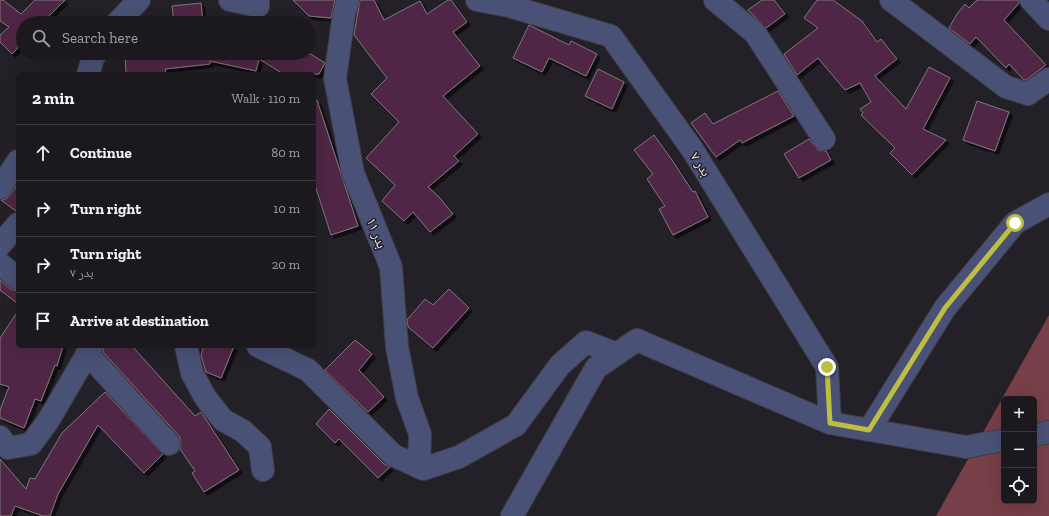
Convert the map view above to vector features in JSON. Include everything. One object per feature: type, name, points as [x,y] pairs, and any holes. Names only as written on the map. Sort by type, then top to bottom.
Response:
[{"type":"street","points":[[124,16],[139,0]]},
{"type":"street","points":[[230,0],[258,6],[258,0]]},
{"type":"street","name":"بدر ۱۱","points":[[348,0],[344,14],[335,78],[353,173],[391,267],[397,347],[408,398],[420,434],[419,467]]},
{"type":"street","name":"بدر ۷","points":[[478,0],[509,6],[611,36],[692,149],[827,367],[830,423]]},
{"type":"street","points":[[715,0],[756,33],[824,139]]},
{"type":"street","points":[[891,0],[1006,87],[1028,94],[1049,79]]},
{"type":"street","points":[[1031,0],[1049,19]]},
{"type":"street","points":[[88,72],[92,60]]},
{"type":"street","points":[[0,188],[16,164]]},
{"type":"street","points":[[869,430],[945,308],[1015,223],[1049,204]]},
{"type":"street","points":[[0,245],[16,226]]},
{"type":"street","points":[[0,264],[16,277]]},
{"type":"street","points":[[512,516],[596,368],[637,340],[830,423],[966,447],[1001,441]]},
{"type":"street","points":[[262,348],[308,370],[393,455],[423,468],[459,456],[516,425],[560,365],[586,342],[617,354]]},
{"type":"street","points":[[186,348],[192,373],[205,397],[223,420],[243,430],[260,447],[263,470]]},
{"type":"street","points":[[0,437],[8,448],[31,444],[48,422],[89,350],[169,444]]},
{"type":"street","points":[[1037,434],[1049,432]]},
{"type":"shaded area","points":[[1049,315],[1049,516],[936,516],[1001,400],[1001,504],[1037,504],[1037,396],[1003,396]]},
{"type":"building","points":[[0,0],[3,0],[21,14],[35,0],[65,0],[49,16],[16,16],[16,50],[12,54],[0,42],[0,35],[9,27],[0,21]]},
{"type":"building","points":[[293,0],[335,0],[331,18],[309,16]]},
{"type":"building","points":[[360,0],[374,0],[384,20],[420,1],[427,14],[448,0],[451,0],[467,22],[453,32],[480,66],[443,96],[478,134],[454,156],[459,161],[428,187],[439,197],[453,214],[430,232],[413,212],[404,221],[382,201],[395,185],[366,158],[399,122],[371,94],[387,78],[354,35]]},
{"type":"building","points":[[762,0],[774,0],[785,14],[766,28],[748,10]]},
{"type":"building","points":[[817,0],[833,0],[862,21],[877,42],[881,39],[897,59],[875,76],[906,109],[929,67],[950,78],[923,129],[946,140],[912,175],[890,153],[895,148],[861,115],[863,113],[860,109],[871,102],[860,83],[845,90],[818,58],[797,75],[784,54],[818,28],[804,18]]},
{"type":"building","points":[[977,0],[1019,0],[1019,3],[1004,20],[1046,65],[1024,80],[1009,64],[1006,68],[976,37],[970,44],[949,28],[965,4],[969,8]]},
{"type":"building","points":[[201,3],[202,16],[173,16],[172,6]]},
{"type":"building","points":[[529,25],[569,45],[571,41],[597,54],[586,76],[549,58],[542,72],[513,58]]},
{"type":"building","points":[[316,57],[325,63],[319,74],[316,74],[316,72],[280,72],[261,60],[316,60]]},
{"type":"building","points":[[125,60],[259,60],[256,71],[210,61],[210,64],[165,69],[166,72],[126,72]]},
{"type":"building","points":[[598,69],[624,82],[612,109],[585,96]]},
{"type":"building","points":[[778,91],[794,116],[742,143],[740,140],[716,157],[691,123],[705,113],[713,124]]},
{"type":"building","points":[[316,100],[358,226],[331,235],[316,188]]},
{"type":"building","points":[[977,101],[1009,112],[995,151],[963,140]]},
{"type":"building","points":[[654,135],[693,192],[695,191],[708,217],[673,235],[659,209],[665,206],[647,179],[653,174],[634,150]]},
{"type":"building","points":[[809,139],[818,150],[826,151],[831,160],[799,178],[784,154]]},
{"type":"building","points":[[16,187],[16,211],[1,200],[6,199]]},
{"type":"building","points":[[0,280],[10,289],[16,290],[16,302],[0,290]]},
{"type":"building","points":[[449,289],[469,308],[433,348],[408,327],[407,320],[425,299],[433,305]]},
{"type":"building","points":[[16,314],[16,348],[62,348],[57,366],[55,365],[41,401],[35,399],[24,428],[0,418],[0,410],[9,387],[0,384],[0,338]]},
{"type":"building","points":[[355,340],[372,354],[359,370],[384,397],[368,412],[325,370]]},
{"type":"building","points":[[104,348],[134,348],[195,416],[201,412],[239,470],[204,492],[192,473],[195,471],[180,449],[181,442],[179,436],[103,352]]},
{"type":"building","points":[[203,348],[233,348],[221,378],[206,372],[201,355]]},
{"type":"building","points":[[105,392],[163,454],[144,473],[98,425],[58,494],[50,516],[43,516],[15,506],[11,516],[0,516],[0,459],[26,489],[30,478],[35,479],[62,433]]},
{"type":"building","points":[[329,409],[384,464],[390,467],[378,478],[339,439],[335,443],[316,424]]},
{"type":"route","points":[[827,367],[830,423],[869,430],[945,308],[1015,223]]}]
